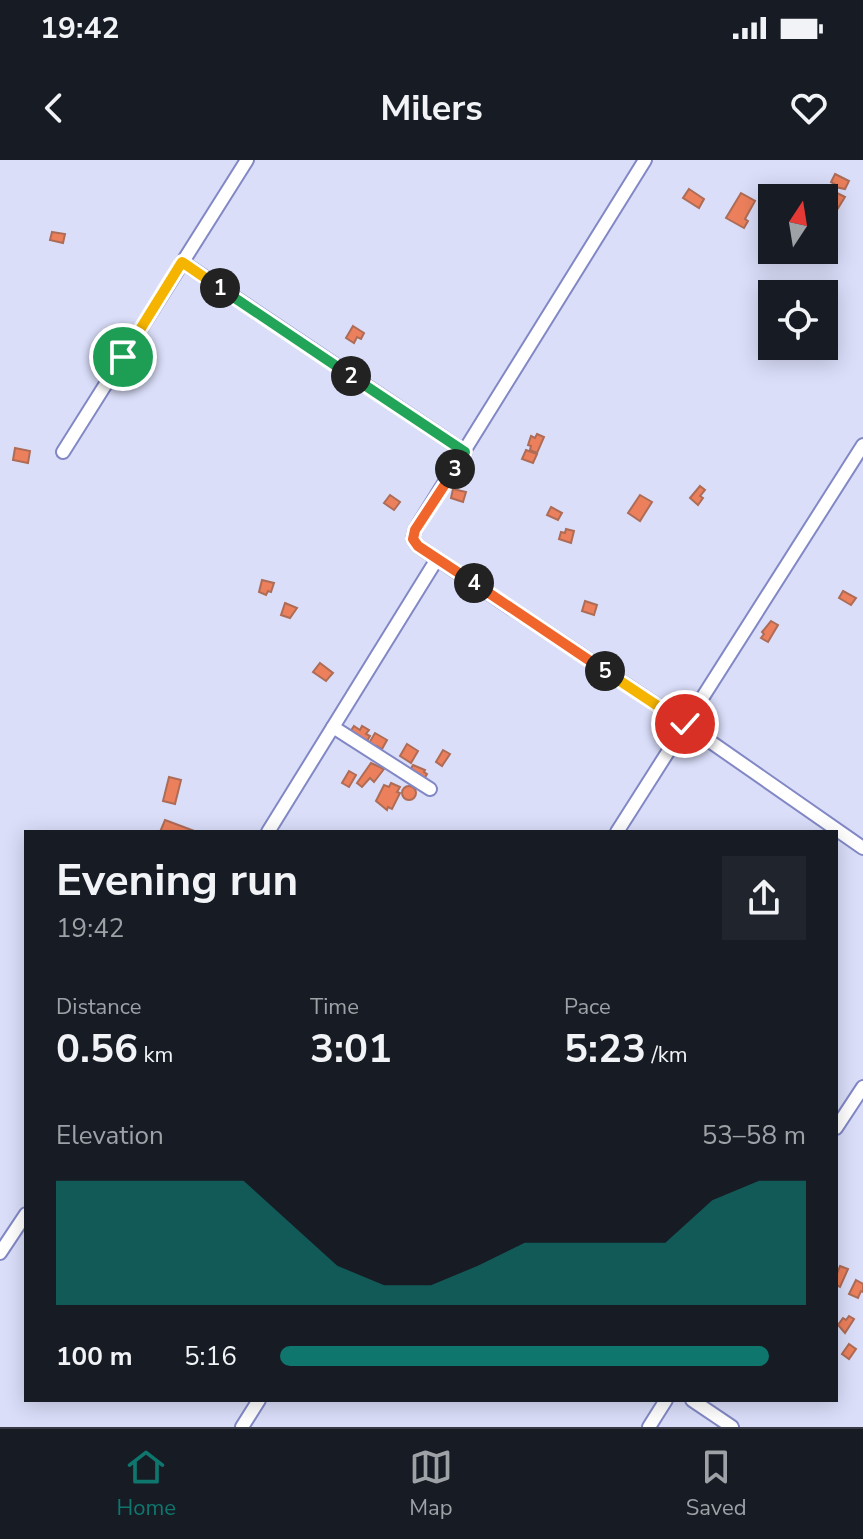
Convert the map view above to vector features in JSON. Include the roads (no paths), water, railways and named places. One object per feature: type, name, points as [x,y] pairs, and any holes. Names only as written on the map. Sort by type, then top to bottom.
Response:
[{"type":"street","points":[[63,452],[247,160]]},
{"type":"street","points":[[645,160],[415,530],[413,539],[418,546],[685,724],[837,830]]},
{"type":"street","points":[[182,262],[465,452]]},
{"type":"street","points":[[618,830],[863,445]]},
{"type":"street","points":[[269,830],[437,559]]},
{"type":"street","points":[[333,727],[430,789]]},
{"type":"street","points":[[838,831],[863,848]]},
{"type":"street","points":[[838,1125],[863,1087]]},
{"type":"street","points":[[0,1253],[24,1217]]},
{"type":"street","points":[[242,1427],[258,1402]]},
{"type":"street","points":[[649,1427],[665,1402]]},
{"type":"street","points":[[695,1402],[732,1427]]}]
